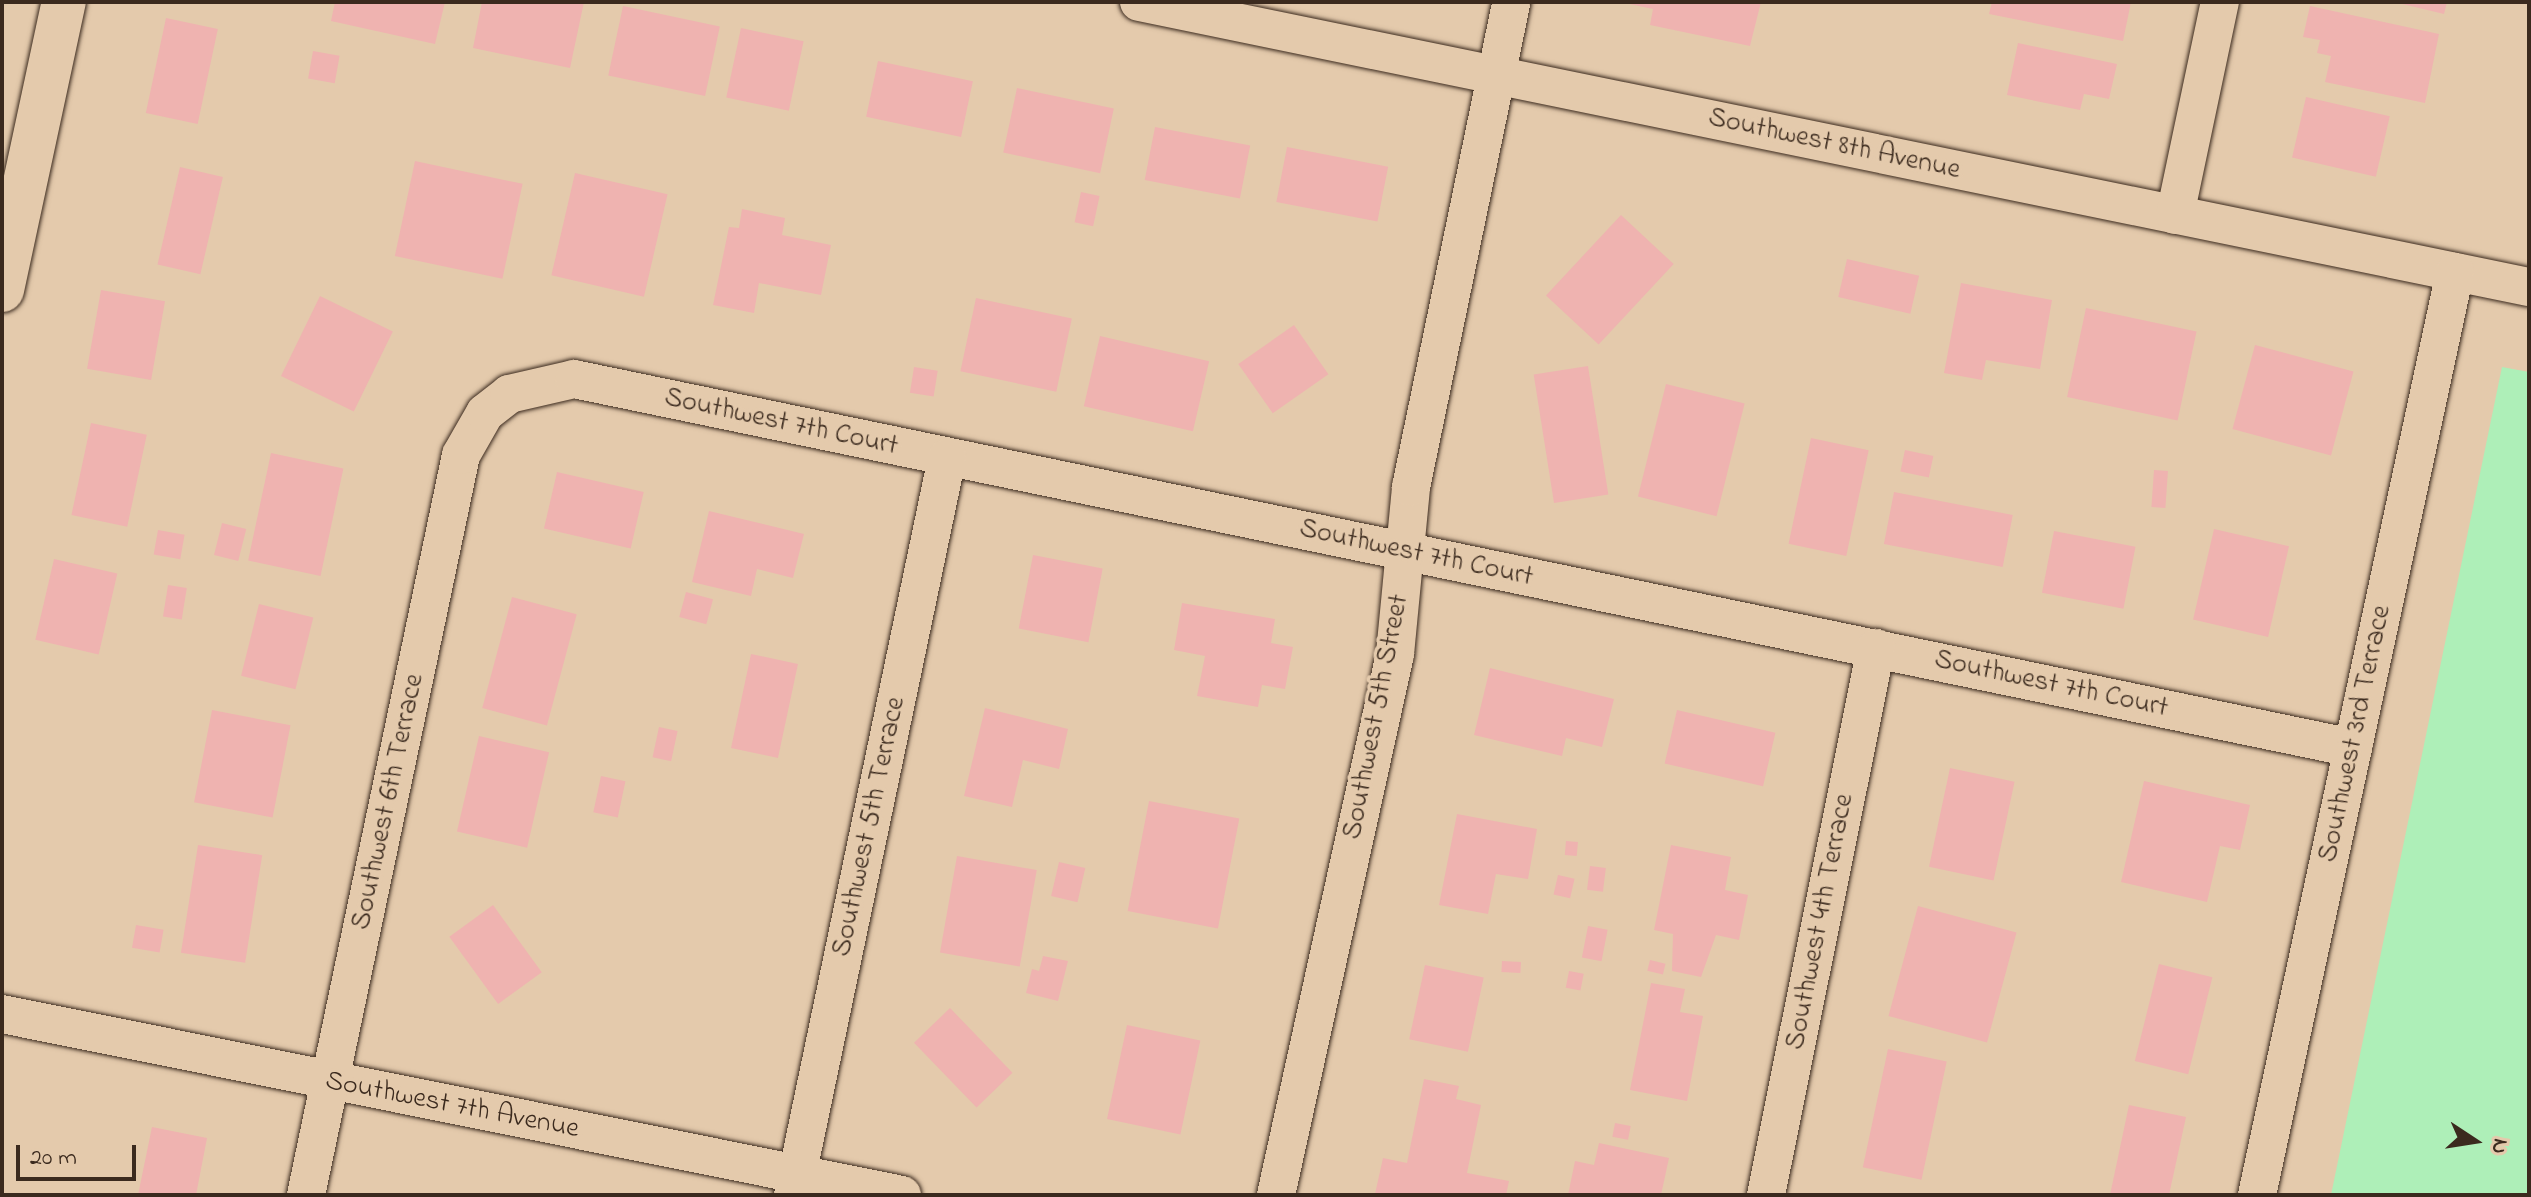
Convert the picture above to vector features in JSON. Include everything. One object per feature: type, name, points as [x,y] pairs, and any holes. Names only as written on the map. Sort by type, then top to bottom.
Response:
[{"type":"street","points":[[2,290],[64,2]]},
{"type":"street","name":"Southwest 8th Avenue","points":[[1139,2],[2529,287]]},
{"type":"street","name":"Southwest 5th Street","points":[[1276,1195],[1395,654],[1411,487],[1511,2]]},
{"type":"street","points":[[2175,215],[2220,2]]},
{"type":"street","name":"Southwest 3rd Terrace","points":[[2257,1195],[2455,272]]},
{"type":"street","name":"Southwest 7th Court","points":[[485,413],[509,394],[574,379],[2353,748]]},
{"type":"street","name":"Southwest 6th Terrace","points":[[306,1195],[461,455],[485,413]]},
{"type":"street","name":"Southwest 5th Terrace","points":[[795,1185],[947,458]]},
{"type":"street","name":"Southwest 4th Terrace","points":[[1766,1195],[1876,648]]},
{"type":"street","name":"Southwest 7th Avenue","points":[[2,1014],[331,1082],[795,1185],[902,1195]]},
{"type":"green space","points":[[2502,367],[2529,372],[2529,1195],[2331,1195]]},
{"type":"building","points":[[335,2],[445,2],[435,44],[331,21]]},
{"type":"building","points":[[482,2],[584,2],[570,68],[473,48]]},
{"type":"building","points":[[1620,2],[1761,2],[1750,46],[1650,25],[1653,9]]},
{"type":"building","points":[[1992,2],[2131,2],[2123,41],[1989,14]]},
{"type":"building","points":[[2394,2],[2447,2],[2444,14]]},
{"type":"building","points":[[623,6],[720,27],[705,96],[608,75]]},
{"type":"building","points":[[2310,6],[2439,34],[2425,103],[2325,82],[2331,56],[2317,53],[2320,40],[2303,37]]},
{"type":"building","points":[[166,18],[218,29],[198,124],[146,113]]},
{"type":"building","points":[[741,28],[804,41],[789,111],[726,97]]},
{"type":"building","points":[[2018,43],[2117,64],[2109,99],[2084,94],[2080,110],[2007,95]]},
{"type":"building","points":[[313,51],[340,56],[335,83],[308,79]]},
{"type":"building","points":[[878,61],[973,81],[961,137],[866,117]]},
{"type":"building","points":[[1017,88],[1114,109],[1100,173],[1003,153]]},
{"type":"building","points":[[2306,97],[2390,116],[2376,177],[2292,157]]},
{"type":"building","points":[[1155,127],[1250,146],[1240,199],[1145,180]]},
{"type":"building","points":[[1287,147],[1388,167],[1377,222],[1276,202]]},
{"type":"building","points":[[415,161],[523,184],[502,279],[395,256]]},
{"type":"building","points":[[180,167],[223,177],[200,274],[158,264]]},
{"type":"building","points":[[575,173],[668,194],[644,297],[551,275]]},
{"type":"building","points":[[1081,192],[1100,196],[1093,226],[1075,222]]},
{"type":"building","points":[[742,209],[785,218],[782,235],[831,245],[821,295],[759,283],[754,313],[713,305],[729,227],[739,228]]},
{"type":"building","points":[[1621,215],[1674,264],[1599,345],[1546,295]]},
{"type":"building","points":[[1847,259],[1919,276],[1910,314],[1838,297]]},
{"type":"building","points":[[1961,283],[2052,300],[2040,369],[1986,360],[1982,380],[1944,373]]},
{"type":"building","points":[[101,290],[165,301],[151,380],[87,369]]},
{"type":"building","points":[[320,296],[393,332],[354,412],[281,376]]},
{"type":"building","points":[[976,298],[1072,318],[1056,392],[960,371]]},
{"type":"building","points":[[2086,308],[2197,331],[2178,421],[2067,397]]},
{"type":"building","points":[[1294,325],[1328,374],[1273,413],[1238,364]]},
{"type":"building","points":[[1100,336],[1209,361],[1193,431],[1084,406]]},
{"type":"building","points":[[2255,345],[2354,371],[2331,455],[2232,429]]},
{"type":"building","points":[[1588,366],[1608,494],[1554,503],[1534,375]]},
{"type":"building","points":[[914,367],[938,371],[934,396],[910,393]]},
{"type":"building","points":[[1666,384],[1745,404],[1717,516],[1638,497]]},
{"type":"building","points":[[91,423],[147,435],[127,527],[71,515]]},
{"type":"building","points":[[1811,438],[1869,450],[1846,556],[1789,544]]},
{"type":"building","points":[[1905,450],[1933,456],[1929,478],[1900,472]]},
{"type":"building","points":[[271,453],[343,468],[321,576],[248,561]]},
{"type":"building","points":[[2154,470],[2168,471],[2165,508],[2151,507]]},
{"type":"building","points":[[557,472],[644,492],[631,549],[544,529]]},
{"type":"building","points":[[1894,492],[2013,515],[2003,567],[1884,544]]},
{"type":"building","points":[[709,511],[804,534],[793,578],[757,569],[751,596],[692,582]]},
{"type":"building","points":[[222,523],[246,529],[238,561],[214,555]]},
{"type":"building","points":[[2214,529],[2289,546],[2268,637],[2193,620]]},
{"type":"building","points":[[158,530],[185,535],[180,559],[154,555]]},
{"type":"building","points":[[2054,531],[2135,547],[2123,609],[2042,593]]},
{"type":"building","points":[[1033,555],[1103,569],[1088,642],[1019,629]]},
{"type":"building","points":[[54,559],[117,574],[99,654],[35,640]]},
{"type":"building","points":[[168,585],[187,588],[182,620],[163,617]]},
{"type":"building","points":[[686,592],[713,599],[706,624],[679,617]]},
{"type":"building","points":[[512,597],[577,614],[547,725],[482,708]]},
{"type":"building","points":[[1182,603],[1275,619],[1271,643],[1293,647],[1285,689],[1262,685],[1258,707],[1197,696],[1205,656],[1174,650]]},
{"type":"building","points":[[259,604],[313,618],[295,689],[241,676]]},
{"type":"building","points":[[751,654],[798,664],[778,758],[731,748]]},
{"type":"building","points":[[1490,668],[1614,699],[1602,747],[1566,738],[1562,756],[1474,735]]},
{"type":"building","points":[[985,708],[1068,729],[1059,769],[1023,760],[1012,807],[964,796]]},
{"type":"building","points":[[212,710],[291,725],[273,818],[194,802]]},
{"type":"building","points":[[1677,710],[1775,733],[1763,786],[1665,764]]},
{"type":"building","points":[[659,727],[678,731],[671,761],[653,757]]},
{"type":"building","points":[[479,736],[549,752],[527,848],[457,831]]},
{"type":"building","points":[[1950,768],[2015,782],[1994,881],[1929,867]]},
{"type":"building","points":[[601,776],[625,781],[618,817],[593,812]]},
{"type":"building","points":[[2144,781],[2250,805],[2240,850],[2220,846],[2207,902],[2121,882]]},
{"type":"building","points":[[1149,801],[1239,819],[1218,928],[1128,911]]},
{"type":"building","points":[[1457,814],[1537,829],[1528,879],[1496,874],[1488,914],[1439,905]]},
{"type":"building","points":[[1566,841],[1578,842],[1577,856],[1565,855]]},
{"type":"building","points":[[198,845],[262,855],[245,963],[181,953]]},
{"type":"building","points":[[1671,845],[1731,857],[1725,890],[1748,895],[1739,940],[1716,935],[1701,977],[1672,971],[1673,934],[1654,930]]},
{"type":"building","points":[[957,856],[1037,870],[1020,967],[940,953]]},
{"type":"building","points":[[1059,862],[1085,868],[1077,902],[1051,896]]},
{"type":"building","points":[[1590,866],[1606,868],[1603,892],[1587,890]]},
{"type":"building","points":[[1558,875],[1575,879],[1570,898],[1554,894]]},
{"type":"building","points":[[493,905],[542,972],[498,1004],[449,937]]},
{"type":"building","points":[[1918,906],[2017,932],[1987,1043],[1888,1016]]},
{"type":"building","points":[[136,925],[164,930],[160,953],[132,948]]},
{"type":"building","points":[[1588,926],[1608,930],[1602,961],[1582,957]]},
{"type":"building","points":[[1043,956],[1068,961],[1058,1001],[1026,993],[1032,969],[1039,971]]},
{"type":"building","points":[[1650,960],[1666,964],[1663,975],[1647,971]]},
{"type":"building","points":[[1502,961],[1521,962],[1520,973],[1501,972]]},
{"type":"building","points":[[2159,964],[2212,977],[2188,1074],[2135,1061]]},
{"type":"building","points":[[1425,965],[1484,977],[1468,1052],[1409,1039]]},
{"type":"building","points":[[1569,971],[1584,974],[1580,991],[1566,988]]},
{"type":"building","points":[[1651,983],[1685,989],[1680,1012],[1703,1016],[1687,1101],[1630,1090]]},
{"type":"building","points":[[950,1008],[1013,1073],[977,1107],[914,1043]]},
{"type":"building","points":[[1127,1025],[1200,1041],[1180,1134],[1107,1119]]},
{"type":"building","points":[[1888,1049],[1947,1061],[1922,1180],[1863,1167]]},
{"type":"building","points":[[1424,1079],[1459,1086],[1456,1099],[1481,1105],[1467,1173],[1509,1181],[1506,1195],[1375,1194],[1383,1158],[1407,1163]]},
{"type":"building","points":[[2129,1105],[2186,1117],[2169,1195],[2110,1195]]},
{"type":"building","points":[[1615,1123],[1631,1126],[1628,1140],[1612,1137]]},
{"type":"building","points":[[152,1127],[207,1138],[196,1195],[138,1195]]},
{"type":"building","points":[[1599,1143],[1669,1158],[1661,1195],[1568,1195],[1575,1161],[1594,1165]]}]
